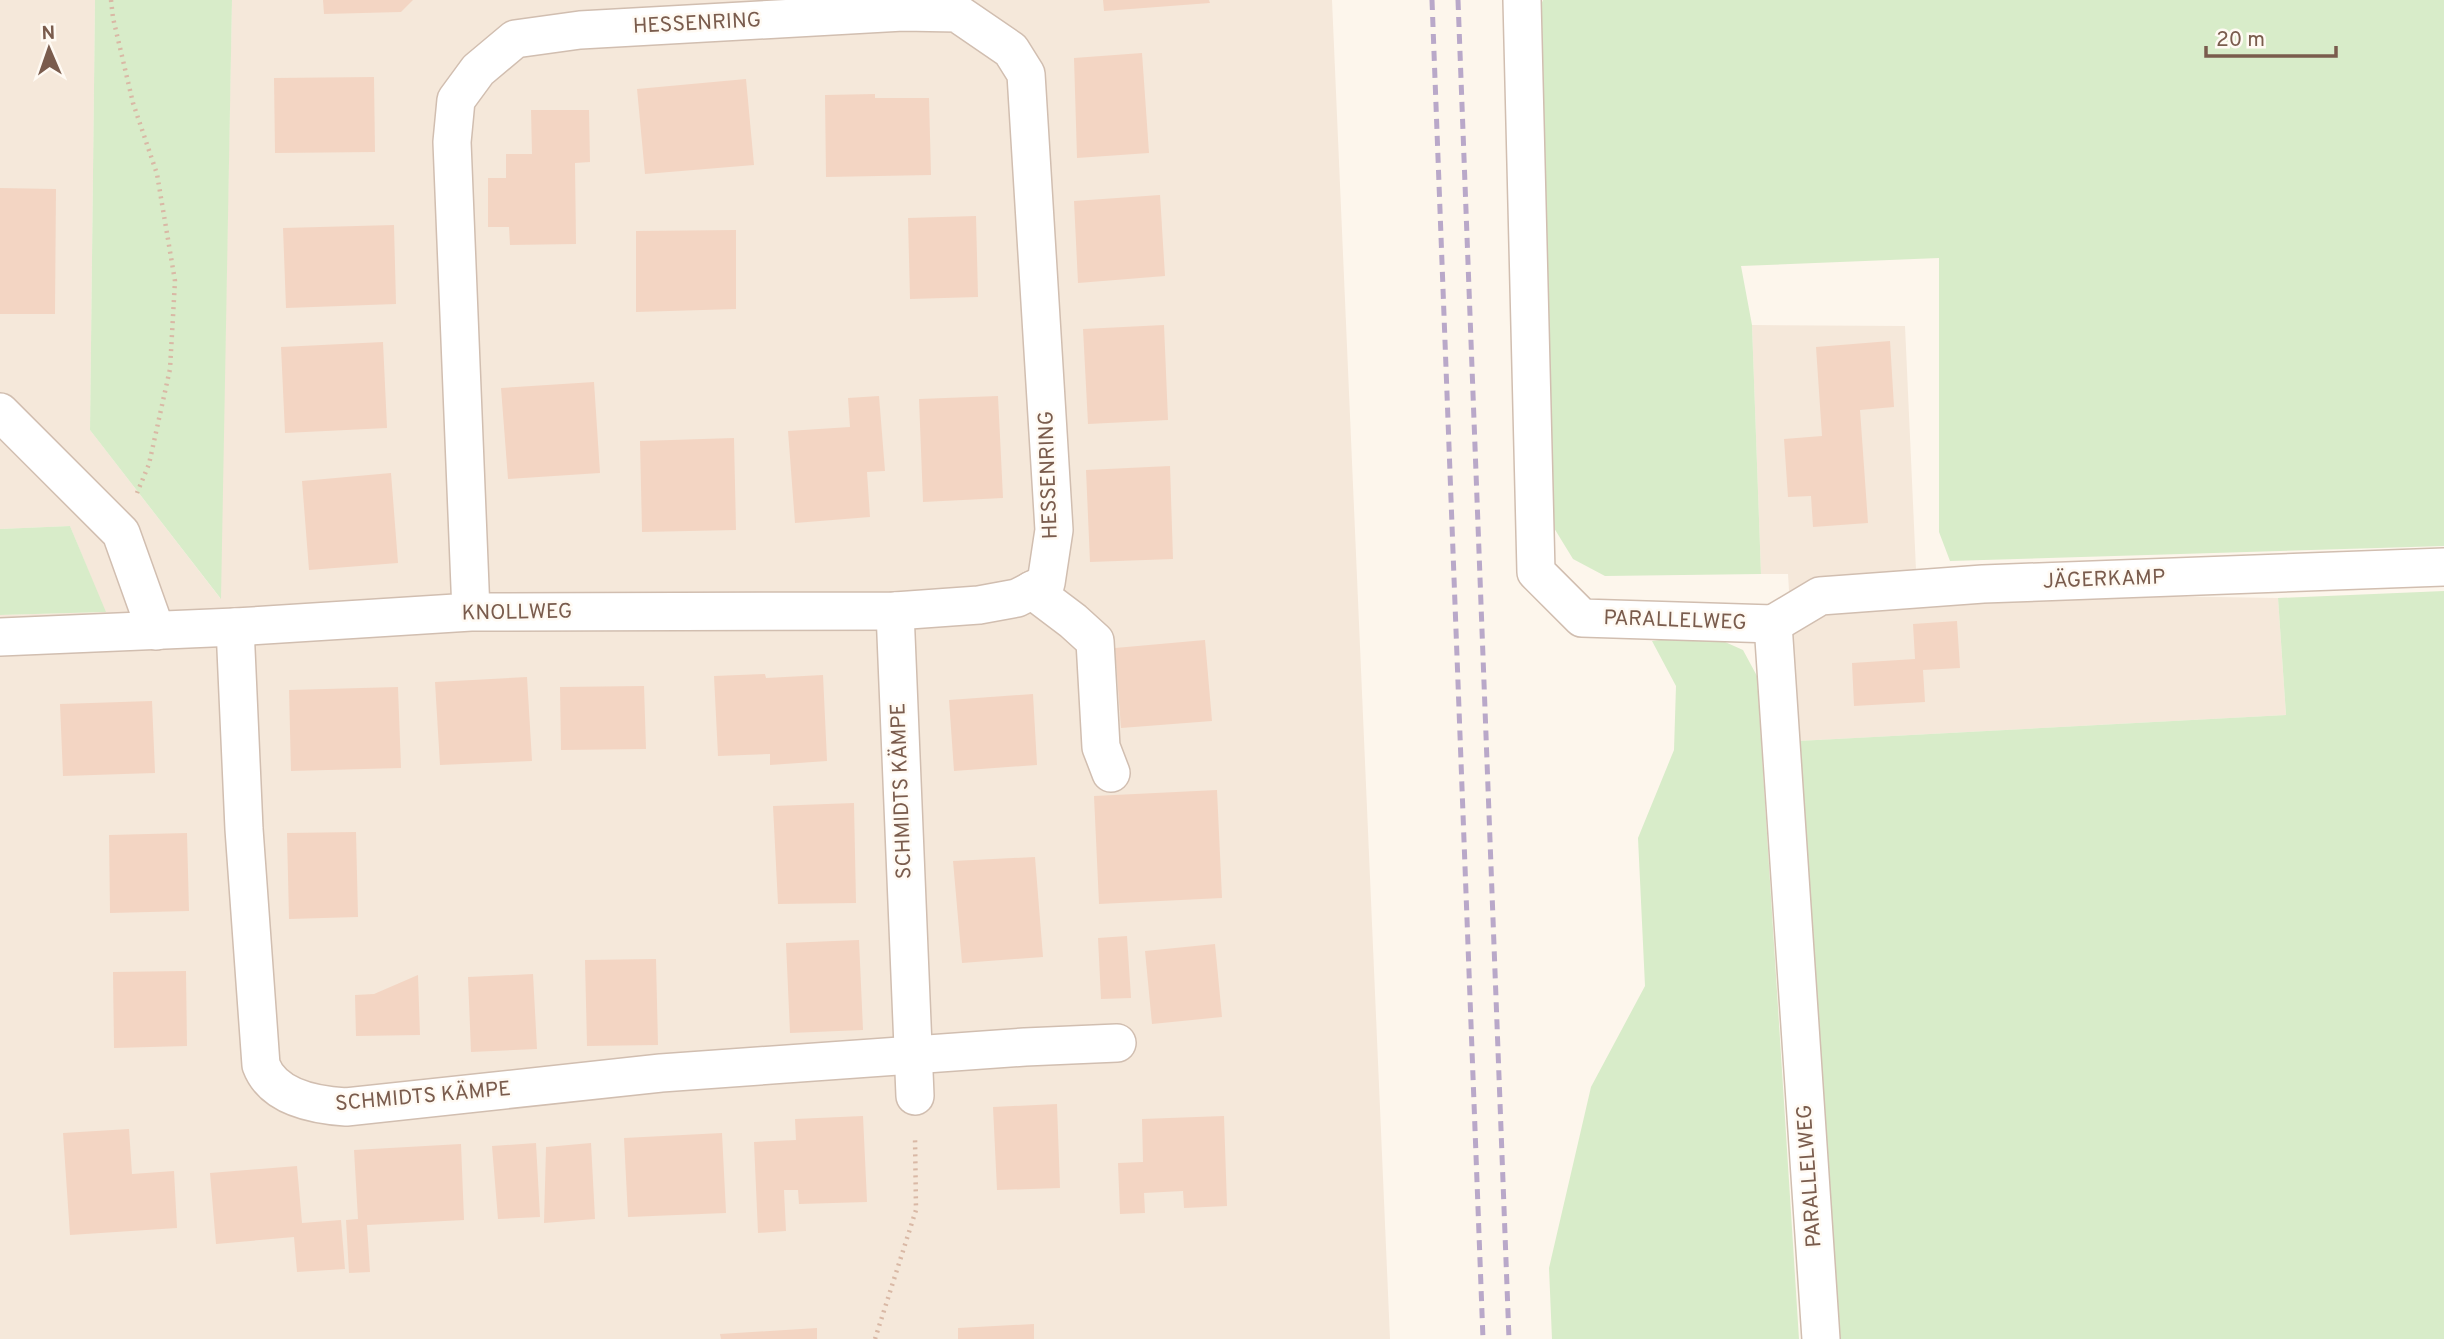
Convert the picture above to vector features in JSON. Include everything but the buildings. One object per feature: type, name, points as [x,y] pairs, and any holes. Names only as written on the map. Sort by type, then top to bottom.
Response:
[{"type":"street","name":"PARALLELWEG","points":[[1522,0],[1536,572],[1582,618],[1773,624],[1821,1339]]},
{"type":"street","name":"HESSENRING","points":[[471,612],[452,142],[456,100],[478,70],[515,39],[580,30],[902,12],[957,13],[1011,50],[1026,74],[1054,530],[1039,587]]},
{"type":"street","points":[[0,412],[121,533],[156,631]]},
{"type":"street","name":"JÄGERKAMP","points":[[1773,624],[1820,596],[1983,584],[2444,567]]},
{"type":"street","points":[[1039,587],[1096,641],[1101,747],[1111,773]]},
{"type":"street","name":"KNOLLWEG","points":[[0,638],[471,612],[895,611],[979,605],[1017,598],[1039,587]]},
{"type":"street","name":"SCHMIDTS KÄMPE","points":[[895,611],[915,1097]]},
{"type":"street","name":"SCHMIDTS KÄMPE","points":[[235,627],[244,829],[260,1053],[265,1075],[272,1084],[290,1095],[331,1106],[346,1107],[661,1073],[1025,1047],[1117,1044]]},
{"type":"path","points":[[111,0],[133,103],[158,174],[174,281],[170,369],[149,464],[121,533]]},
{"type":"path","points":[[875,1339],[916,1210],[915,1097]]},
{"type":"shaded area","points":[[0,0],[95,0],[90,430],[220,598],[232,0],[1332,0],[1390,1339],[0,1339],[0,615],[105,612],[70,526],[0,529]]},
{"type":"shaded area","points":[[1752,325],[1905,326],[1917,592],[2278,598],[2286,715],[1798,741],[1788,574],[1761,574]]},
{"type":"green space","points":[[95,0],[232,0],[221,599],[90,430]]},
{"type":"green space","points":[[1543,0],[2444,0],[2444,546],[1950,561],[1939,532],[1939,258],[1741,266],[1752,325],[1761,574],[1605,576],[1573,559],[1554,528],[1539,10]]},
{"type":"green space","points":[[70,526],[106,612],[0,615],[0,529]]},
{"type":"green space","points":[[2444,591],[2444,1339],[1840,1339],[1798,741],[2286,715],[2278,598]]},
{"type":"green space","points":[[1707,634],[1743,650],[1757,676],[1799,1339],[1552,1339],[1549,1268],[1591,1087],[1645,986],[1638,838],[1674,750],[1676,686],[1652,641]]},
{"type":"railway","points":[[1432,0],[1483,1339]]},
{"type":"railway","points":[[1458,0],[1509,1339]]}]
